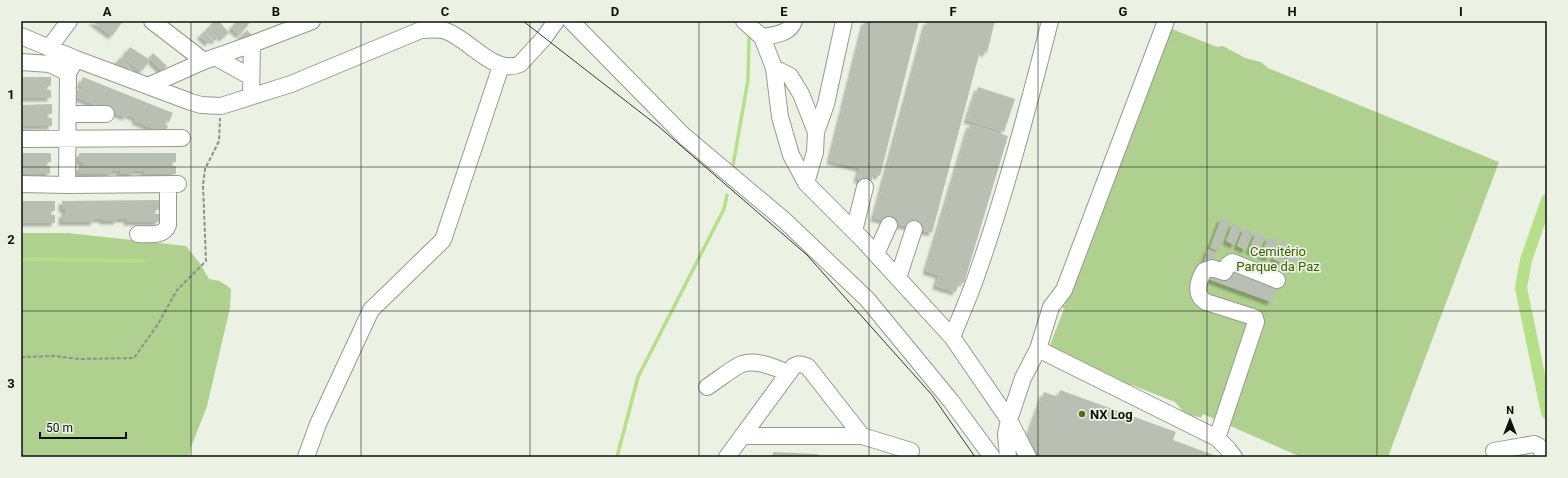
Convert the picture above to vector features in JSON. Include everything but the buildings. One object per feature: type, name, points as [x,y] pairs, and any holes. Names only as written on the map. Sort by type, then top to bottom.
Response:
[{"type":"street","points":[[49,48],[69,21]]},
{"type":"street","points":[[152,21],[209,59],[251,77]]},
{"type":"street","points":[[21,36],[76,59],[190,102],[201,105],[221,106],[291,84],[421,30],[445,30],[461,38],[490,60],[501,66],[516,66],[520,64],[544,38],[556,21]]},
{"type":"street","points":[[571,21],[684,136],[784,220],[867,299],[951,401],[992,457]]},
{"type":"street","points":[[744,21],[762,37],[774,68],[780,117],[791,155],[806,183],[854,230],[952,337],[1009,420],[1028,457]]},
{"type":"street","points":[[762,37],[783,32],[793,26],[794,21]]},
{"type":"street","points":[[806,183],[815,152],[816,132],[826,104],[844,21]]},
{"type":"street","points":[[952,337],[974,281],[1010,168],[1028,108],[1050,21]]},
{"type":"street","points":[[1008,457],[1006,434],[1023,378],[1038,349],[1051,307],[1064,290],[1166,21]]},
{"type":"street","points":[[148,86],[209,59],[252,44],[300,23]]},
{"type":"street","points":[[251,96],[252,44]]},
{"type":"street","points":[[67,185],[68,73],[76,59]]},
{"type":"street","points":[[21,62],[50,64],[68,73]]},
{"type":"street","points":[[306,457],[318,424],[371,310],[443,240],[501,66]]},
{"type":"street","points":[[774,68],[790,76],[801,94],[816,132]]},
{"type":"street","points":[[68,114],[106,114]]},
{"type":"street","points":[[21,139],[182,138]]},
{"type":"street","points":[[21,184],[173,184],[167,229],[161,233],[138,234]]},
{"type":"street","points":[[854,230],[865,187]]},
{"type":"street","points":[[876,254],[890,225]]},
{"type":"street","points":[[898,278],[914,229]]},
{"type":"street","points":[[1217,438],[1256,322],[1254,318],[1250,316],[1201,299],[1198,294],[1198,289],[1202,276],[1204,271],[1212,268],[1224,272],[1228,265],[1232,262],[1277,280]]},
{"type":"street","points":[[1038,349],[1217,438],[1228,448],[1234,457]]},
{"type":"street","points":[[707,387],[742,364],[754,362],[789,373]]},
{"type":"street","points":[[727,457],[789,373],[798,364],[808,366],[862,436]]},
{"type":"street","points":[[742,436],[862,436],[911,451]]},
{"type":"street","points":[[1494,451],[1534,444],[1539,445],[1542,449],[1543,457]]},
{"type":"path","points":[[21,357],[54,356],[80,359],[134,358],[158,324],[177,290],[206,261],[203,185],[205,169],[219,142],[221,106]]},
{"type":"green space","name":"Cemitério Parque da Paz","points":[[1172,29],[1217,47],[1223,46],[1245,58],[1261,62],[1268,68],[1499,162],[1388,457],[1301,457],[1203,414],[1201,417],[1187,416],[1175,402],[1132,385],[1126,387],[1117,378],[1048,350],[1064,309],[1061,305],[1065,305]]},
{"type":"green space","points":[[21,233],[68,233],[186,246],[201,265],[209,279],[220,281],[231,289],[230,308],[207,406],[190,450],[189,457],[21,457]]},
{"type":"waterway","points":[[732,171],[748,80],[749,37]]},
{"type":"waterway","points":[[617,457],[638,377],[724,209],[727,195]]},
{"type":"waterway","points":[[1547,200],[1526,260],[1521,288],[1547,413]]},
{"type":"waterway","points":[[21,259],[144,261]]},
{"type":"tram line","points":[[523,21],[658,126],[807,255],[932,395],[975,457]]},
{"type":"place","name":"NX Log","points":[[1082,414]]}]
